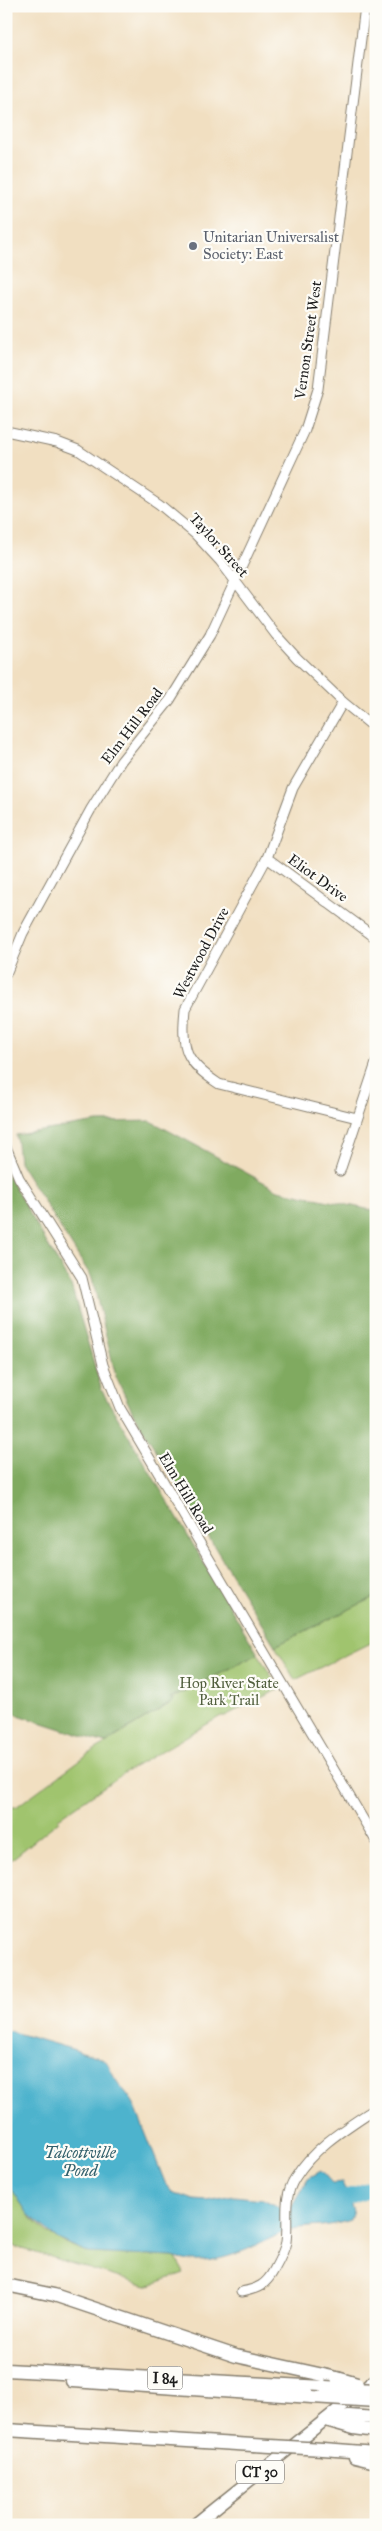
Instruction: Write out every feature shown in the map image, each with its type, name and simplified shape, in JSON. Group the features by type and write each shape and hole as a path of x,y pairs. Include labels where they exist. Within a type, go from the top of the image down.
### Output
{"highway":[{"path":"6,2285 54,2296 236,2356 337,2378 375,2390"},
{"name":"I 84","path":"6,2370 375,2390"},
{"path":"6,2377 312,2397 375,2390"},
{"path":"326,2420 349,2416 376,2418"},
{"path":"326,2420 354,2428 376,2430"},
{"path":"6,2430 376,2453"},
{"path":"325,2449 376,2462"}],"main road":[{"name":"CT 30","path":"194,2525 326,2420 375,2390"}],"street":[{"name":"Vernon Street West","path":"275,491 305,430 318,389 365,6"},
{"name":"Taylor Street","path":"6,431 57,442 78,450 159,504 195,534 282,641 343,702 376,729"},
{"name":"Elm Hill Road","path":"6,974 23,933 90,809 117,768 170,700 194,664 235,581 275,491"},
{"name":"Westwood Drive","path":"343,702 293,788 268,858 185,1009 182,1034 187,1053 200,1071 219,1084 357,1118"},
{"name":"Eliot Drive","path":"268,858 376,938"},
{"path":"340,1171 376,1063"},
{"name":"Elm Hill Road","path":"6,1147 19,1178 82,1278 103,1365 120,1408 376,1841"},
{"path":"241,2292 258,2289 270,2278 281,2257 286,2233 286,2204 290,2187 310,2157 376,2108"}],"green space":[{"path":"151,1121 278,1190 376,1211 376,1596 275,1646 133,1413 116,1377 92,1278 19,1162 16,1135 97,1122"},
{"path":"6,1172 71,1285 102,1391 258,1654 170,1699 174,1701 105,1743 6,1711"},
{"name":"Hop River State Park Trail","path":"376,1596 376,1640 295,1680 275,1646"},
{"name":"Hop River State Park Trail","path":"258,1654 279,1689 225,1716 221,1716 124,1773 57,1819 60,1820 6,1864 6,1811 11,1807 16,1807 88,1754 174,1701 170,1700"},
{"path":"6,2180 30,2217 47,2232 67,2244 89,2253 173,2257 176,2258 184,2273 147,2286 6,2244"}],"water":[{"name":"Talcottville Pond","path":"6,2030 96,2056 107,2062 114,2077 134,2104 166,2185 172,2192 194,2200 207,2201 234,2196 263,2199 281,2208 291,2207 308,2178 321,2171 332,2183 342,2182 353,2211 350,2220 289,2230 244,2251 220,2258 197,2261 173,2257 89,2253 58,2239 28,2214 6,2180"}],"waterway":[{"path":"328,2205 376,2187"}],"place":[{"name":"Unitarian Universalist Society: East","path":"193,246"}]}
